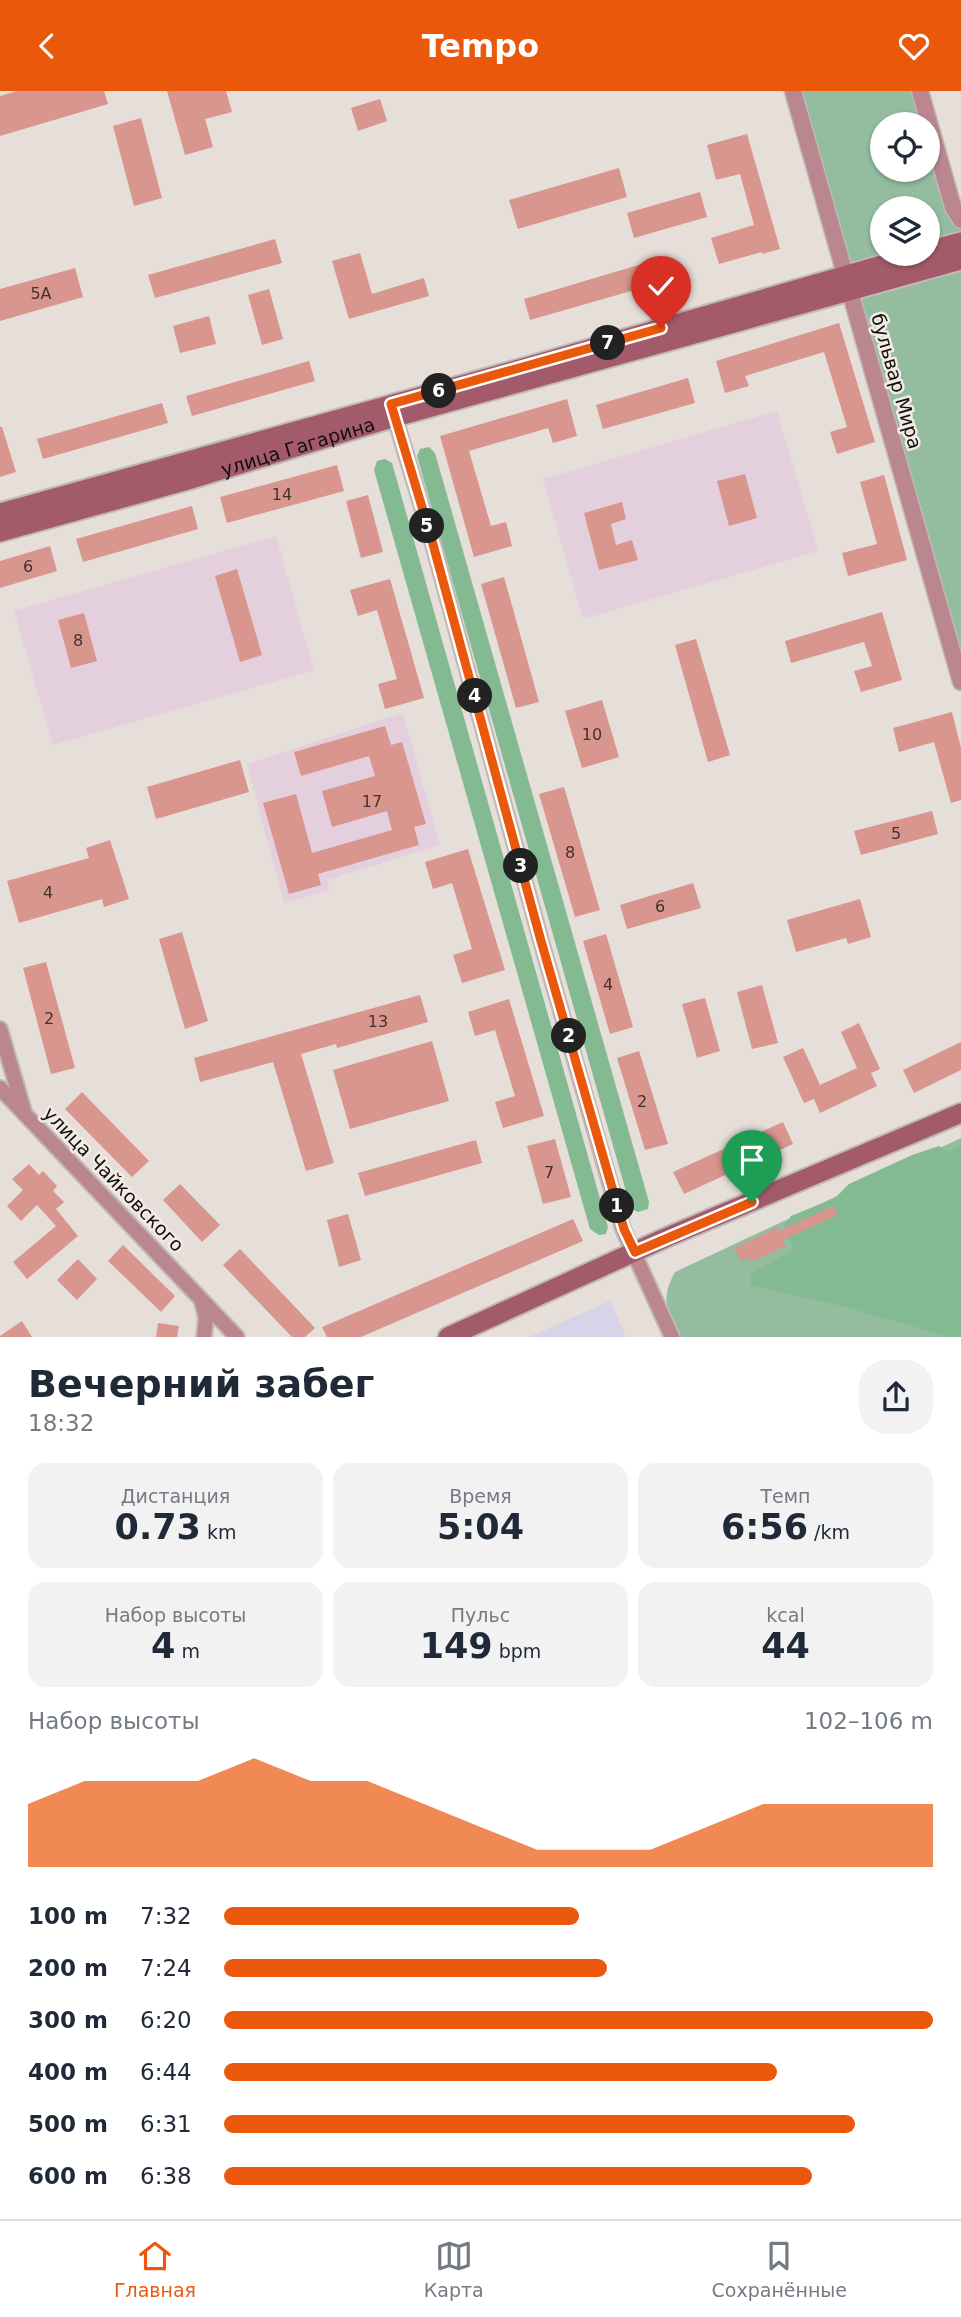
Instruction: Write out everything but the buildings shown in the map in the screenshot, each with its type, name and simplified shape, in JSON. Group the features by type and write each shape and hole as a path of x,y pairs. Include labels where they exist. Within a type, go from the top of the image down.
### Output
{"main road":[{"path":"940,247 961,241"},
{"name":"улица Гагарина","path":"0,513 393,411 847,283 961,260"},
{"name":"улица Гагарина","path":"847,283 889,266"},
{"name":"улица Гагарина","path":"0,532 188,480 393,411"},
{"path":"448,1337 635,1252 961,1113"}],"street":[{"name":"бульвар Мира","path":"793,91 961,682"},
{"path":"920,91 953,207 961,220"},
{"path":"393,411 620,1216 672,1337"},
{"path":"0,1029 24,1112"},
{"name":"улица Чайковского","path":"0,1088 237,1337"},
{"path":"201,1297 206,1318 204,1337"}],"shaded area":[{"path":"777,411 818,551 583,619 543,479"},
{"path":"276,536 314,670 53,745 14,611"},
{"path":"403,713 440,845 327,880 330,890 284,903 247,764"},
{"path":"610,1301 626,1337 529,1337"}],"green space":[{"path":"793,91 920,91 927,112 870,112 870,182 940,182 940,154 961,220 961,682"},
{"path":"429,447 435,453 649,1202 648,1209 638,1212 631,1209 417,456 420,449"},
{"path":"385,459 392,463 608,1227 606,1234 599,1235 590,1229 374,470 377,461"},
{"path":"961,1138 961,1337 679,1337 667,1305 668,1290 675,1272"},
{"path":"961,1144 961,1337 950,1337 846,1307 750,1285 752,1273 794,1250 784,1226 791,1216 835,1198 849,1184 912,1155 939,1146 948,1152"}],"route":[{"path":"661,328 391,404 431,537 541,941 624,1229 635,1252 752,1202"}]}
